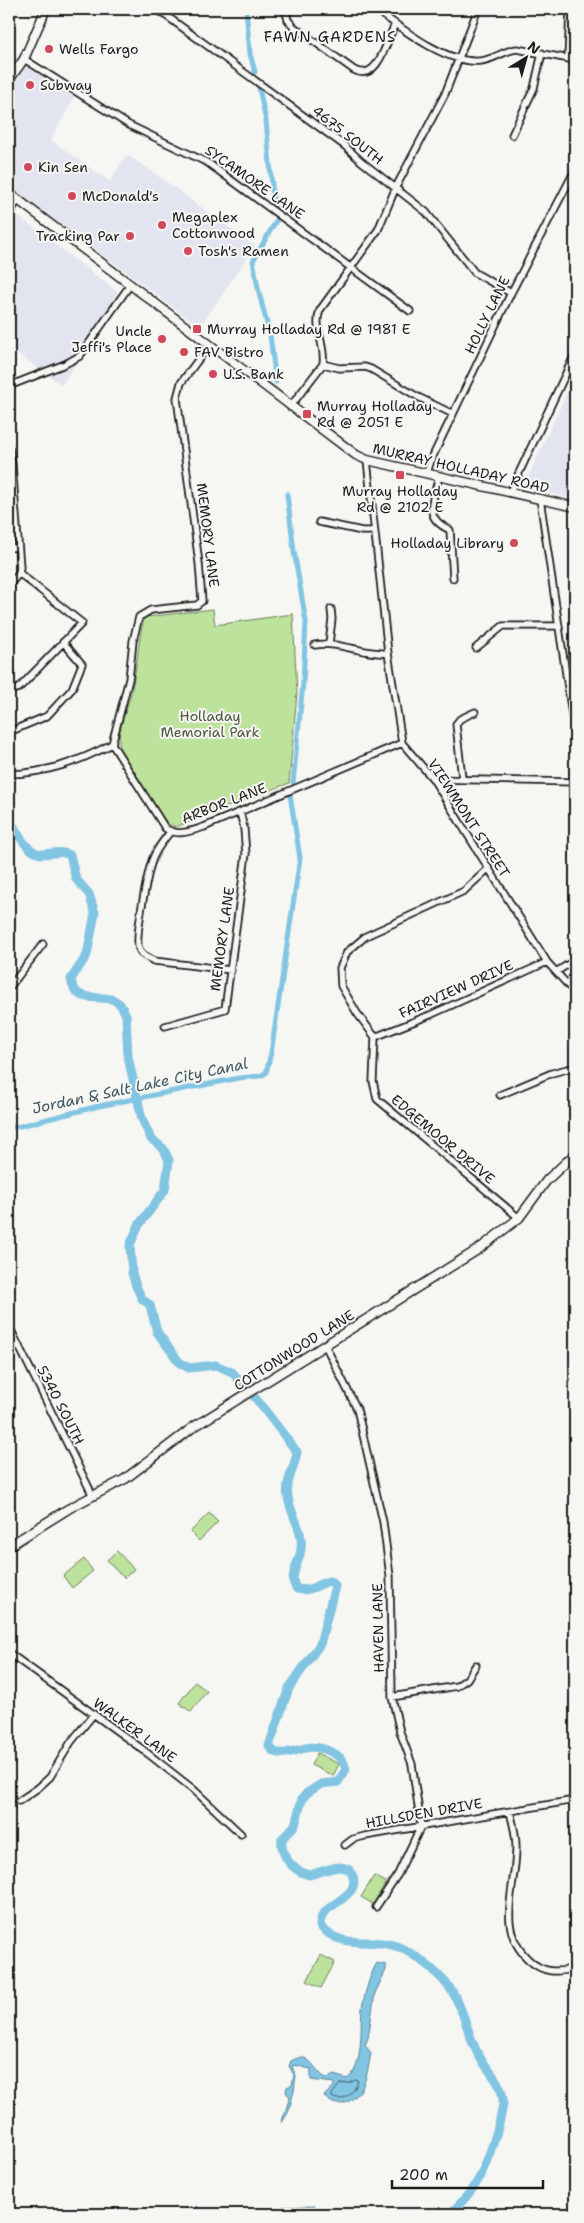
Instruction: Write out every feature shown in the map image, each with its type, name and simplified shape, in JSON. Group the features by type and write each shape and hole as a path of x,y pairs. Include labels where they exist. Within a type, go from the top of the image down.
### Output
{"main road":[{"path":"9,80 24,59 46,9"},
{"name":"MURRAY HOLLADAY ROAD","path":"9,193 350,452 367,460 575,507"},
{"name":"COTTONWOOD LANE","path":"9,1546 136,1472 192,1428 479,1249 519,1218 556,1170 575,1154"}],"street":[{"name":"4675 SOUTH","path":"157,9 343,144 361,161 428,214 475,273 511,293"},
{"path":"285,9 288,20 294,27 354,70 363,74 368,73 376,66 395,24"},
{"path":"375,9 424,43 458,58 471,61 488,60 514,50 575,60"},
{"path":"290,407 323,364 324,355 318,324 319,313 377,232 396,187 443,99 478,9"},
{"path":"568,59 570,9"},
{"path":"512,135 534,88 542,54"},
{"name":"SYCAMORE LANE","path":"24,59 128,124 208,163 410,311"},
{"name":"HOLLY LANE","path":"426,474 511,293 573,182 575,170"},
{"path":"9,214 18,200"},
{"path":"9,386 65,364 80,356 130,285"},
{"name":"MEMORY LANE","path":"112,744 129,679 133,641 139,617 148,611 195,605 202,601 199,562 177,398 184,379 209,345"},
{"path":"510,492 575,354"},
{"path":"323,364 339,368 362,367 371,369 453,414"},
{"path":"9,448 19,573 9,586"},
{"path":"367,460 388,653 402,743"},
{"path":"439,476 432,514 436,522 450,530 453,578"},
{"path":"540,499 575,735"},
{"path":"319,522 362,531 374,531"},
{"path":"9,548 18,547"},
{"path":"9,691 19,688 82,623 19,573"},
{"path":"329,644 332,619 331,608"},
{"path":"476,648 503,626 559,626"},
{"path":"9,732 47,716 72,689 82,664 63,642"},
{"path":"315,644 329,644 374,654 388,653"},
{"path":"462,778 456,724 460,719 475,712"},
{"name":"ARBOR LANE","path":"112,744 165,828 170,832 182,833 204,827 402,743"},
{"name":"VIEWMONT STREET","path":"402,743 433,779 547,962 575,993"},
{"path":"11,774 54,768 76,762 112,744"},
{"path":"433,779 462,778 575,782"},
{"name":"MEMORY LANE","path":"166,1026 225,1009 246,854 244,829 240,812"},
{"path":"170,832 156,852 148,874 140,926 139,950 142,955 154,961 231,970"},
{"path":"375,1037 357,1013 342,986 340,968 348,952 366,936 464,891 488,869"},
{"path":"9,988 43,944"},
{"path":"556,972 575,960"},
{"name":"FAIRVIEW DRIVE","path":"375,1037 430,1015 547,962"},
{"name":"EDGEMOOR DRIVE","path":"375,1037 373,1081 377,1099 519,1218"},
{"path":"500,1095 552,1073 575,1067"},
{"name":"5340 SOUTH","path":"9,1326 36,1384 94,1496"},
{"name":"HAVEN LANE","path":"325,1345 357,1409 385,1530 390,1576 392,1697 400,1732 412,1764 421,1826"},
{"name":"WALKER LANE","path":"9,1653 93,1715 142,1748 182,1780 241,1834"},
{"path":"392,1697 457,1686 467,1679 476,1665"},
{"path":"19,1801 50,1777 74,1738 93,1715"},
{"name":"HILLSDEN DRIVE","path":"345,1845 353,1838 575,1800"},
{"path":"510,1812 516,1846 508,1913 513,1936 526,1957 543,1969 558,1972 575,1968"},
{"path":"376,1907 398,1874 421,1826"}],"shaded area":[{"path":"26,66 74,97 51,140 110,182 126,155 140,163 255,246 200,327 9,186 9,92"},
{"path":"9,209 119,293 62,385 9,348"},
{"path":"575,375 575,500 524,486"}],"green space":[{"name":"Holladay Memorial Park","path":"213,609 215,625 293,614 297,693 289,783 176,827 167,824 120,749 120,734 132,689 144,619 146,617"},
{"path":"209,1513 218,1522 199,1541 190,1532"},
{"path":"117,1551 134,1569 124,1578 107,1560"},
{"path":"84,1559 93,1571 72,1588 63,1576"},
{"path":"195,1682 207,1691 191,1712 179,1703"},
{"path":"317,1753 339,1764 333,1776 311,1765"},
{"path":"374,1876 386,1882 373,1904 361,1897"},
{"path":"321,1955 335,1962 321,1988 307,1981"}],"water":[{"path":"377,1963 386,1965 386,1970 375,1993 368,2038 365,2045 371,2053 367,2075 362,2088 349,2101 339,2104 334,2103 324,2096 334,2086 334,2083 311,2080 311,2069 294,2065 292,2067 296,2075 294,2091 288,2113 281,2124 290,2097 286,2092 287,2087 292,2085 294,2075 289,2066 291,2061 304,2058 327,2078 334,2075 347,2079 352,2074 359,2057 363,2003"},
{"path":"315,2206 320,2214 279,2214 281,2207"}],"waterway":[{"name":"Jordan & Salt Lake City Canal","path":"246,9 250,54 255,72"},
{"name":"Jordan & Salt Lake City Canal","path":"259,88 266,121 274,207"},
{"name":"Jordan & Salt Lake City Canal","path":"276,221 253,261 270,335 276,382"},
{"name":"Jordan & Salt Lake City Canal","path":"287,494 306,622 303,683 293,783"},
{"name":"Jordan & Salt Lake City Canal","path":"9,1127 20,1126 99,1106 239,1078 260,1076 266,1073 271,1053 300,858 290,795"},
{"path":"9,815 17,833 31,850 42,854 59,852 70,855 76,879 89,894 95,913 87,955 71,979 73,987 82,995 107,998 120,1004 126,1015 128,1057 142,1119 151,1139 163,1148 169,1160 165,1190 139,1225 130,1245 132,1273 136,1286 142,1299 150,1305 157,1332 180,1363 189,1368 216,1365 232,1372 257,1400 297,1452 287,1491 289,1503 301,1535 300,1554 294,1574 294,1584 297,1589 302,1590 310,1589 329,1581 335,1586 320,1644 289,1688 269,1746 274,1752 281,1753 314,1747 322,1749 339,1757 346,1769 338,1782 321,1784 307,1793 302,1799 295,1825 282,1839 285,1857 298,1870 309,1875 339,1867 350,1870 354,1881 353,1886 346,1896 324,1914 320,1926 329,1934 339,1939 394,1945 411,1953 434,1971 454,1995 475,2048 495,2078 503,2096 497,2132 485,2165 471,2191 450,2214"}],"place":[{"name":"Wells Fargo","path":"49,49"},
{"name":"Subway","path":"30,85"},
{"name":"Kin Sen","path":"28,167"},
{"name":"McDonald's","path":"72,196"},
{"name":"Megaplex Cottonwood","path":"162,225"},
{"name":"Tracking Par","path":"130,236"},
{"name":"Tosh's Ramen","path":"188,251"},
{"name":"Murray Holladay Rd @ 1981 E","path":"197,329"},
{"name":"Uncle Jeffi's Place","path":"162,339"},
{"name":"FAV Bistro","path":"184,352"},
{"name":"U.S. Bank","path":"213,374"},
{"name":"Murray Holladay Rd @ 2051 E","path":"307,414"},
{"name":"Murray Holladay Rd @ 2102 E","path":"400,475"},
{"name":"Holladay Library","path":"514,543"}],"district":[{"name":"FAWN GARDENS","path":"330,37"}]}
